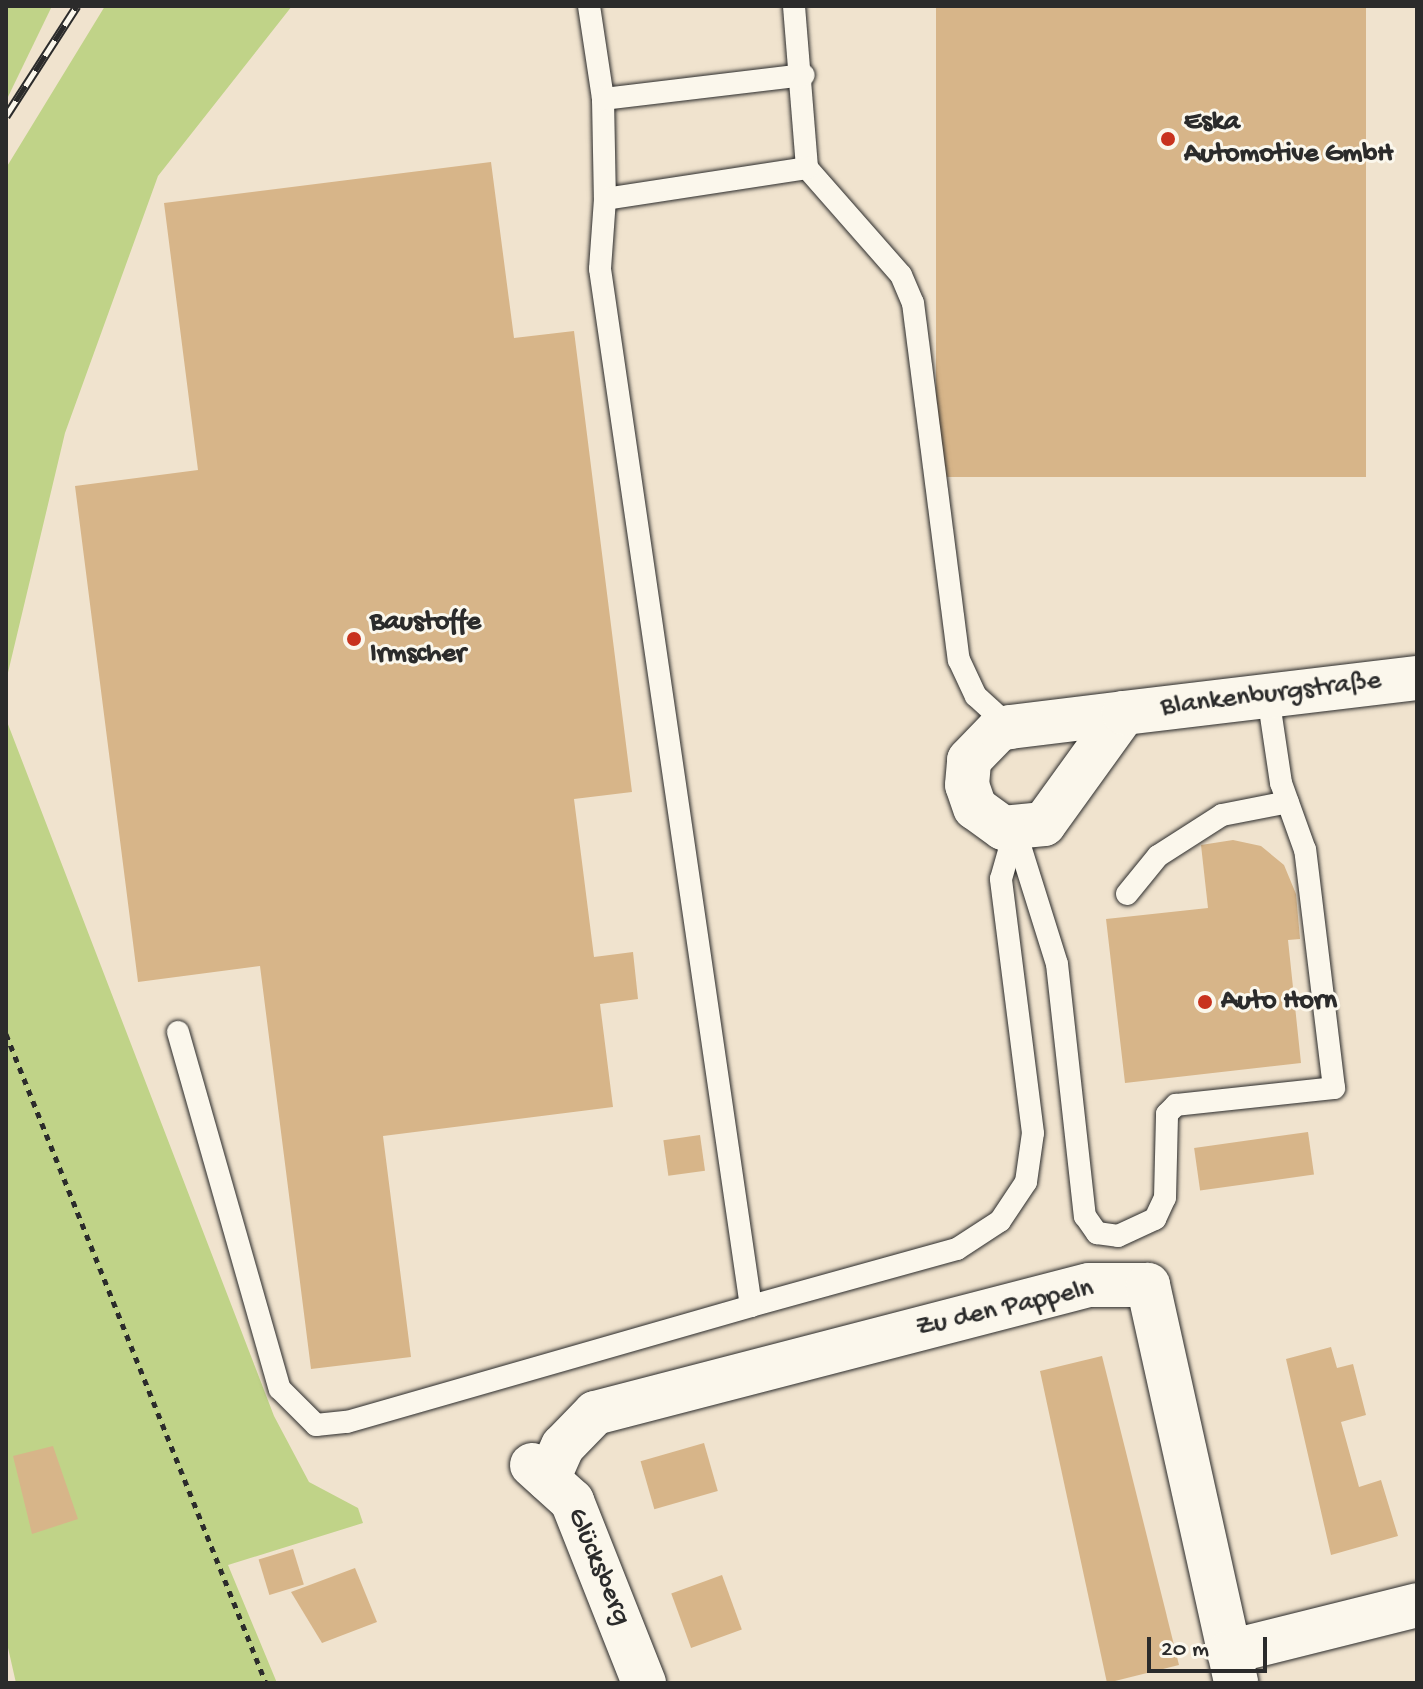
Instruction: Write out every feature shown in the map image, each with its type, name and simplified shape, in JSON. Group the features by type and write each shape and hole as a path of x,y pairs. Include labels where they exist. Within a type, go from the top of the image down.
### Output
{"street":[{"name":"Blankenburgstraße","path":"1124,713 1054,816 1015,830 983,817 967,785 976,747 1010,727 1124,713 1417,678"},
{"name":"Zu den Pappeln","path":"540,1472 595,1413 1089,1285 1148,1285 1232,1668"},
{"name":"Glücksberg","path":"540,1472 572,1501 644,1683"},
{"path":"1232,1668 1417,1605"}],"lane":[{"path":"589,6 603,99 605,199 600,269 751,1306"},
{"path":"794,6 804,75 807,168 901,275 913,303 959,660 976,696 1010,727"},
{"path":"603,99 804,75"},
{"path":"605,199 807,168"},
{"path":"1015,830 1057,964 1085,1216 1097,1233 1118,1236 1155,1219 1160,1208 1170,1171 1167,1114 1176,1105 1334,1088 1305,850 1288,802 1268,696"},
{"path":"1127,894 1158,856 1222,815 1288,802"},
{"path":"178,1032 280,1389 316,1425 957,1249 1000,1221 1026,1182 1033,1133 1001,879 1015,830"}],"path":[{"path":"6,1034 266,1683"}],"green space":[{"path":"6,6 52,6 6,101"},
{"path":"105,6 292,6 158,176 65,433 6,681 6,168"},
{"path":"6,719 274,1416 309,1482 358,1508 363,1523 228,1565 277,1683 16,1683 6,1639"}],"building":[{"path":"936,6 1366,6 1366,477 936,477"},
{"name":"Baustoffe Irmscher","path":"491,162 514,338 574,331 632,792 574,799 594,957 633,952 638,999 600,1004 613,1107 383,1136 411,1357 311,1369 260,966 138,982 75,486 198,470 164,203"},
{"name":"Auto Horn","path":"1233,840 1261,846 1284,865 1296,894 1300,939 1288,940 1301,1063 1125,1083 1106,919 1208,908 1201,845"},
{"path":"1308,1132 1314,1175 1200,1191 1194,1148"},
{"path":"700,1135 705,1171 668,1176 663,1140"},
{"path":"1331,1347 1337,1368 1353,1364 1366,1415 1341,1422 1359,1487 1381,1480 1398,1536 1331,1555 1286,1359"},
{"path":"1102,1356 1179,1665 1107,1683 1040,1371"},
{"path":"704,1443 718,1491 654,1509 641,1461"},
{"path":"53,1446 78,1519 32,1534 13,1456"},
{"path":"293,1549 304,1584 269,1595 259,1560"},
{"path":"355,1568 377,1622 322,1643 291,1592"},
{"path":"722,1575 742,1630 691,1648 671,1593"}],"railway":[{"path":"6,116 77,6"}],"place":[{"name":"Eska Automotive GmbH","path":"1168,139"},
{"name":"Baustoffe Irmscher","path":"354,639"},
{"name":"Auto Horn","path":"1205,1002"}]}
